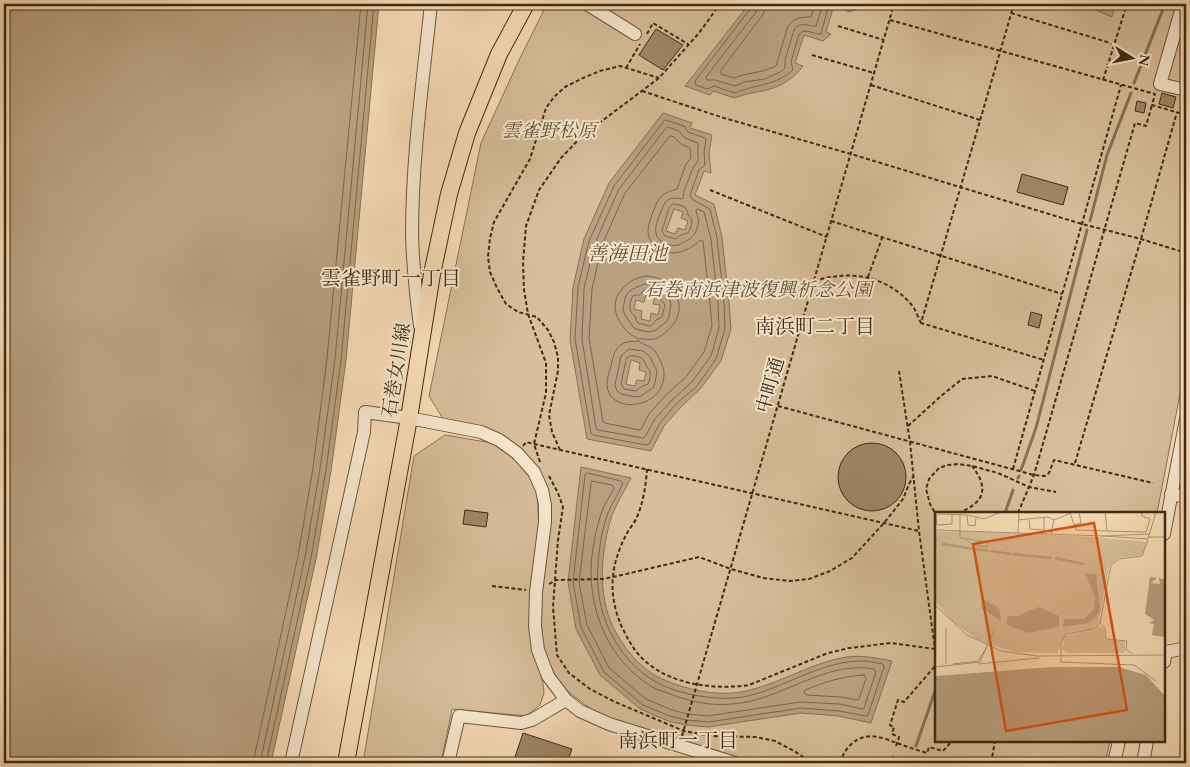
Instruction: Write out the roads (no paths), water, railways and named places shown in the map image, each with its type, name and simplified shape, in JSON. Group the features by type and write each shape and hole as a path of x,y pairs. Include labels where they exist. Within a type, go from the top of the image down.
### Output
{"main road":[{"name":"石巻女川線","path":"347,759 409,418 432,274 449,194 467,133 499,54 526,4"}],"street":[{"path":"422,334 417,303 412,236 415,164 431,4"},
{"path":"587,4 634,34"},
{"path":"1183,4 1160,84 1186,90"},
{"path":"291,763 364,432 365,412 409,418 481,432 499,440 517,454 534,472 542,490 545,505 545,522 536,592 535,626 538,650 548,676 566,700 580,711 609,724 735,763"},
{"path":"1165,528 1186,419"},
{"path":"1171,494 1186,497"},
{"path":"1165,657 1166,652 1186,648"},
{"path":"448,763 459,716 521,723 532,720 566,700"},
{"path":"1114,763 1119,742"},
{"path":"1142,763 1147,742"}],"water":[{"path":"4,4 379,4 346,360 331,471 316,559 271,763 4,763"},
{"path":"749,4 873,5 863,6 849,12 834,5 826,32 831,34 823,41 804,35 795,63 803,66 792,78 777,86 735,98 713,91 710,95 685,86"},
{"path":"1082,4 1116,4 1112,17"},
{"name":"善海田池","path":"663,113 692,123 690,128 712,135 709,153 711,173 704,171 695,195 714,204 722,237 731,329 721,361 700,389 664,426 651,451 587,439 570,340 573,287 584,239 609,183","holes":["674,209 683,212 681,218 688,221 685,230 678,228 675,234 666,231","646,295 655,297 653,304 660,305 658,315 651,313 650,321 641,319 642,311 634,309 636,300 644,302","631,360 640,363 639,370 646,372 644,381 637,380 635,386 626,384"]},
{"path":"581,467 631,478 612,515 605,542 602,571 605,600 613,627 626,649 638,662 651,673 672,683 701,691 730,693 750,690 822,663 847,657 853,656 892,661 871,723 838,716 801,713 708,727 685,725 668,721 640,709 600,675 576,629 568,582"}],"waterway":[{"path":"1134,83 1165,4"},
{"path":"1090,221 1107,155 1131,93"},
{"path":"1021,470 1036,428 1087,230"},
{"path":"1005,512 1013,490"},
{"path":"916,746 935,691"}],"district":[{"name":"雲雀野町一丁目","path":"391,278"},
{"name":"南浜町二丁目","path":"815,326"},
{"name":"南浜町一丁目","path":"678,740"}],"park label":[{"name":"雲雀野松原","path":"549,130"},
{"name":"石巻南浜津波復興祈念公園","path":"758,289"}]}
